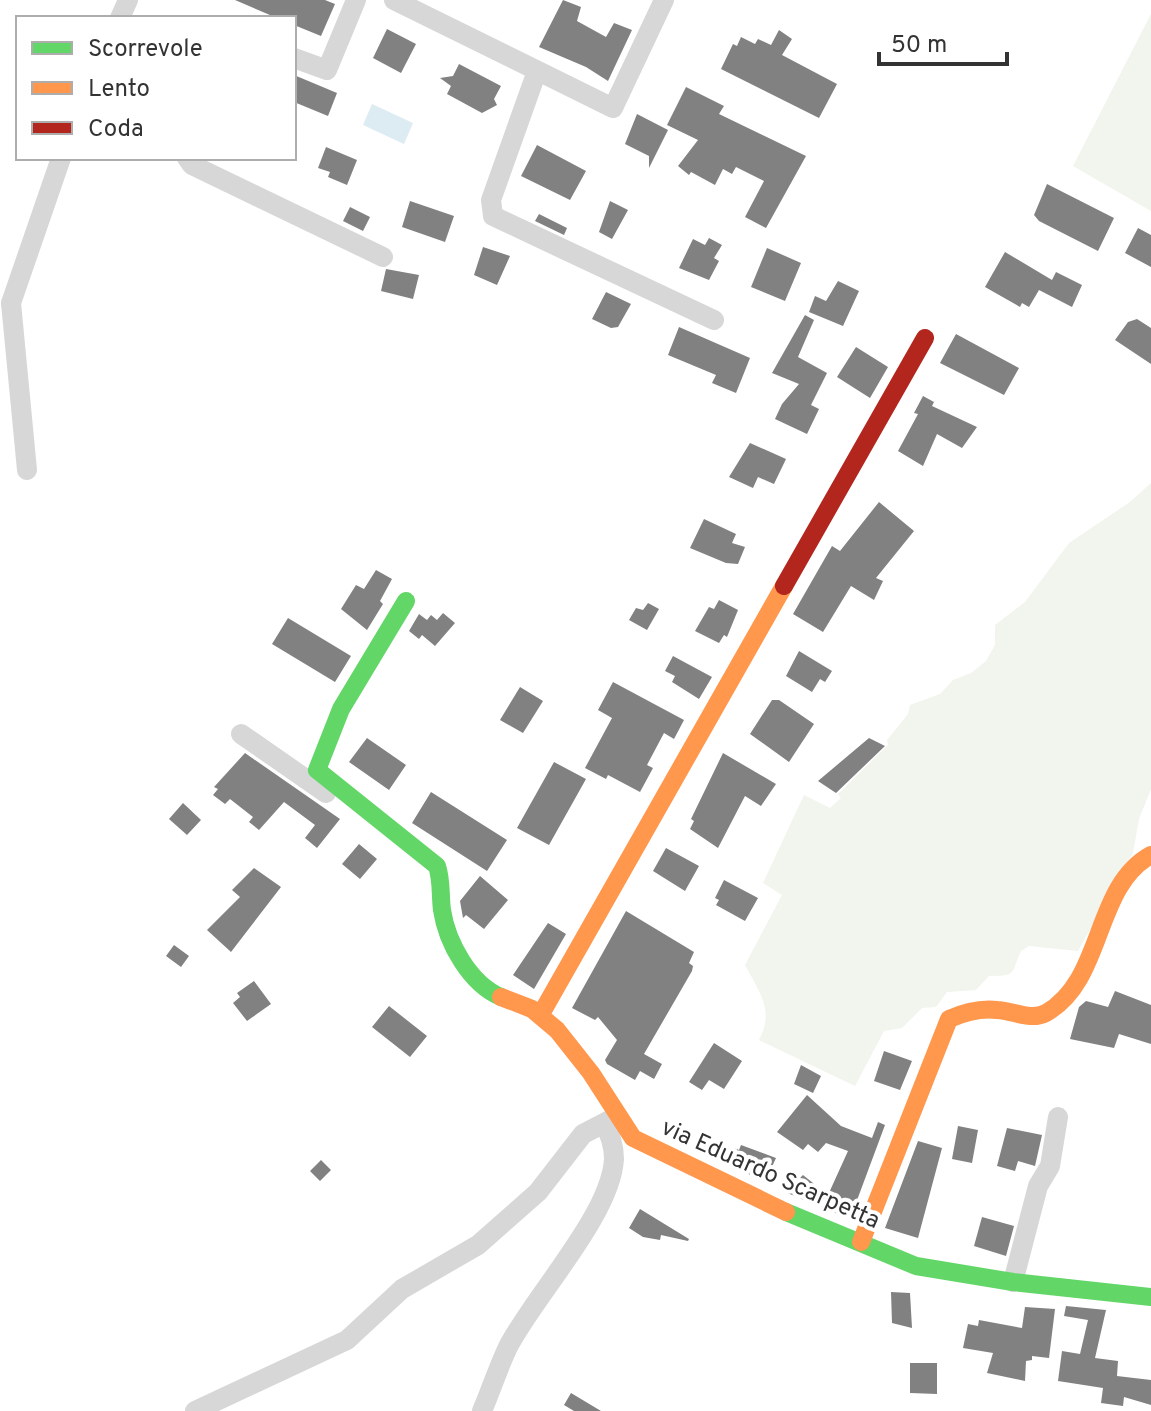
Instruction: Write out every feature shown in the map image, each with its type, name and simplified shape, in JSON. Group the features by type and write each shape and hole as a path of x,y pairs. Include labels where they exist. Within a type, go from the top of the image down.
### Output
{"street":[{"path":"296,59 327,70 356,0"},
{"path":"394,0 613,108 664,0"},
{"path":"537,71 491,200 493,216 714,320"},
{"path":"27,470 11,303 60,160"},
{"path":"188,160 192,165 383,257"},
{"path":"406,601 318,758 317,770 437,866 443,890 443,913 471,975 484,989 505,1001 541,1014 925,338"},
{"path":"241,734 362,818 443,890"},
{"path":"861,1242 904,1126 949,1019 967,1011 992,1007 1036,1017 1049,1011 1075,985 1085,969 1100,926 1129,874 1144,857 1151,855"},
{"name":"via Eduardo Scarpetta","path":"541,1014 604,1092 609,1121 633,1138 685,1165 916,1266 1013,1282 1151,1297"},
{"path":"1013,1282 1038,1186 1050,1166 1058,1117"},
{"path":"195,1411 347,1340 402,1289 478,1245 538,1192 573,1144 609,1121 613,1151 608,1181 569,1254 508,1348 482,1411"}],"shaded area":[{"path":"1151,14 1151,211 1073,166"},
{"path":"372,104 413,123 404,144 363,125"},
{"path":"1151,483 1151,789 1139,819 1133,853 1078,951 1029,946 1021,951 1009,974 989,976 976,990 947,992 936,1007 922,1008 902,1028 884,1031 855,1086 759,1040 766,1020 765,1010 745,965 782,895 763,883 804,795 830,808 841,798 838,794 888,745 887,740 908,714 910,705 940,694 953,680 971,673 986,661 995,645 995,625 1025,602 1069,543 1130,502"}],"building":[{"path":"235,0 325,0 335,4 321,36 296,26 296,16 272,16"},
{"path":"563,0 581,7 577,21 606,37 614,23 632,30 608,81 586,67 539,47"},
{"path":"387,29 416,44 401,73 373,58"},
{"path":"779,30 792,39 782,55 837,84 819,118 721,69 733,44 737,46 741,37 755,44 758,39 771,45"},
{"path":"459,64 501,86 494,99 497,105 482,113 447,94 451,86 440,78 453,76"},
{"path":"296,76 337,93 328,116 296,103"},
{"path":"686,87 724,106 719,114 806,156 766,228 745,217 764,181 736,167 732,174 723,169 715,185 691,172 689,175 678,166 698,140 667,125"},
{"path":"637,114 668,130 649,168 649,156 625,144"},
{"path":"537,145 586,171 570,200 521,176"},
{"path":"326,147 357,160 347,185 328,177 330,172 318,168"},
{"path":"1047,184 1114,218 1098,251 1039,221 1034,215"},
{"path":"410,201 454,216 445,242 402,227"},
{"path":"610,201 628,210 612,239 599,232"},
{"path":"350,207 370,217 363,231 343,221"},
{"path":"539,214 567,228 564,235 535,221"},
{"path":"1138,228 1151,235 1151,267 1125,253"},
{"path":"709,238 722,245 714,258 719,261 709,280 679,268 693,239 705,245"},
{"path":"483,247 510,256 497,285 474,275"},
{"path":"767,248 801,263 785,301 751,287"},
{"path":"1005,252 1052,280 1056,272 1082,285 1072,307 1039,290 1029,307 1022,303 1020,307 985,287"},
{"path":"386,269 419,275 413,299 381,291"},
{"path":"838,281 859,291 843,326 809,312 815,296 826,301"},
{"path":"606,292 631,304 618,327 611,328 592,319"},
{"path":"805,315 814,320 798,357 827,373 811,405 819,409 807,434 775,419 782,404 799,384 772,373"},
{"path":"1137,319 1151,328 1151,364 1115,340 1128,322"},
{"path":"679,327 750,358 736,393 712,383 716,375 668,355"},
{"path":"956,334 1019,368 1004,395 940,363"},
{"path":"856,347 888,367 870,398 837,377"},
{"path":"923,396 934,402 932,406 977,427 962,448 937,434 923,466 898,451 918,414 914,413"},
{"path":"750,443 786,459 774,484 758,477 753,488 729,477"},
{"path":"879,502 914,531 876,578 883,581 874,600 851,586 823,632 793,614 832,546 840,551"},
{"path":"704,519 736,534 732,543 745,547 738,564 726,563 690,548"},
{"path":"376,570 392,579 380,601 383,604 367,630 341,609 356,585 364,589"},
{"path":"719,600 738,610 727,637 724,635 719,643 695,631 709,607 714,609"},
{"path":"648,603 659,609 647,630 629,620 636,608 643,610"},
{"path":"443,613 455,623 435,646 422,635 419,639 409,631 419,614 427,620 431,615 437,620"},
{"path":"288,618 351,656 335,682 272,644"},
{"path":"799,651 832,671 825,682 820,679 812,692 786,676"},
{"path":"673,656 712,677 699,699 672,682 675,676 665,671"},
{"path":"613,682 684,720 674,739 664,733 647,765 653,768 640,792 608,775 606,779 585,768 612,718 598,710"},
{"path":"520,687 543,701 523,733 500,720"},
{"path":"772,700 779,700 814,724 789,762 750,734"},
{"path":"367,738 406,765 389,790 349,762"},
{"path":"869,738 885,746 836,793 818,781"},
{"path":"245,753 340,819 317,848 305,838 315,825 284,802 259,830 249,822 253,817 230,799 225,804 213,795 218,789 214,787"},
{"path":"723,753 776,784 761,806 745,796 718,848 690,829 694,821 691,819"},
{"path":"554,762 586,779 549,845 517,828"},
{"path":"431,792 507,840 487,871 412,823"},
{"path":"183,803 201,820 187,835 169,819"},
{"path":"359,844 377,859 360,879 342,864"},
{"path":"666,848 699,866 685,891 653,871"},
{"path":"254,868 281,887 231,952 207,930 240,897 232,890"},
{"path":"480,876 508,900 484,929 466,915 463,918 460,901"},
{"path":"724,880 758,898 745,921 716,905 719,900 715,898"},
{"path":"626,911 694,952 689,963 693,966 692,971 644,1054 662,1064 654,1079 640,1071 635,1080 607,1064 605,1060 617,1040 598,1017 595,1020 572,1008"},
{"path":"548,923 566,934 534,989 513,975"},
{"path":"174,945 189,956 181,967 166,956"},
{"path":"254,981 271,1004 247,1021 233,1003 240,997 237,993"},
{"path":"1115,991 1151,1005 1151,1044 1119,1034 1114,1048 1070,1039 1079,1007 1086,1001 1108,1007"},
{"path":"389,1006 427,1036 410,1057 372,1027"},
{"path":"714,1043 742,1061 724,1089 709,1080 702,1090 689,1082"},
{"path":"884,1051 912,1061 900,1090 874,1081"},
{"path":"801,1065 821,1076 813,1093 794,1084"},
{"path":"807,1095 841,1126 872,1138 878,1122 885,1125 850,1219 785,1192 803,1175 828,1195 848,1151 826,1143 818,1152 808,1144 803,1150 777,1132"},
{"path":"958,1126 978,1130 972,1163 952,1159"},
{"path":"1007,1128 1042,1135 1035,1166 1018,1161 1015,1171 997,1166"},
{"path":"918,1141 942,1148 918,1238 885,1228"},
{"path":"741,1145 776,1158 765,1182 721,1161 724,1154 730,1157 734,1148 739,1150"},
{"path":"321,1160 331,1170 320,1181 310,1171"},
{"path":"640,1209 688,1241 661,1235 660,1240 643,1237 629,1228"},
{"path":"982,1217 1014,1226 1006,1256 974,1246"},
{"path":"891,1292 910,1293 912,1328 892,1323"},
{"path":"1066,1306 1106,1310 1095,1358 1118,1361 1117,1376 1151,1380 1151,1405 1124,1397 1123,1406 1101,1403 1103,1388 1058,1381 1062,1351 1080,1354 1088,1320 1064,1316"},
{"path":"1025,1307 1055,1309 1049,1358 1032,1356 1032,1360 1026,1361 1025,1381 987,1373 993,1353 963,1348 968,1324 978,1326 979,1320 1022,1328"},
{"path":"910,1363 937,1363 937,1394 910,1393"},
{"path":"571,1393 601,1411 574,1411 564,1405"}],"traffic: fast":[{"path":"406,601 341,709 317,770 437,866 442,910 455,949 479,983 501,997"},
{"path":"786,1212 916,1266 1013,1282 1151,1297"}],"traffic: slow":[{"path":"541,1014 784,586"},
{"path":"861,1242 949,1019 985,1010 1040,1015 1065,998 1090,957 1118,888 1132,870 1151,855"},
{"path":"501,997 532,1009 557,1030 591,1073 633,1138 786,1212"}],"traffic: jam":[{"path":"784,586 925,338"}]}
